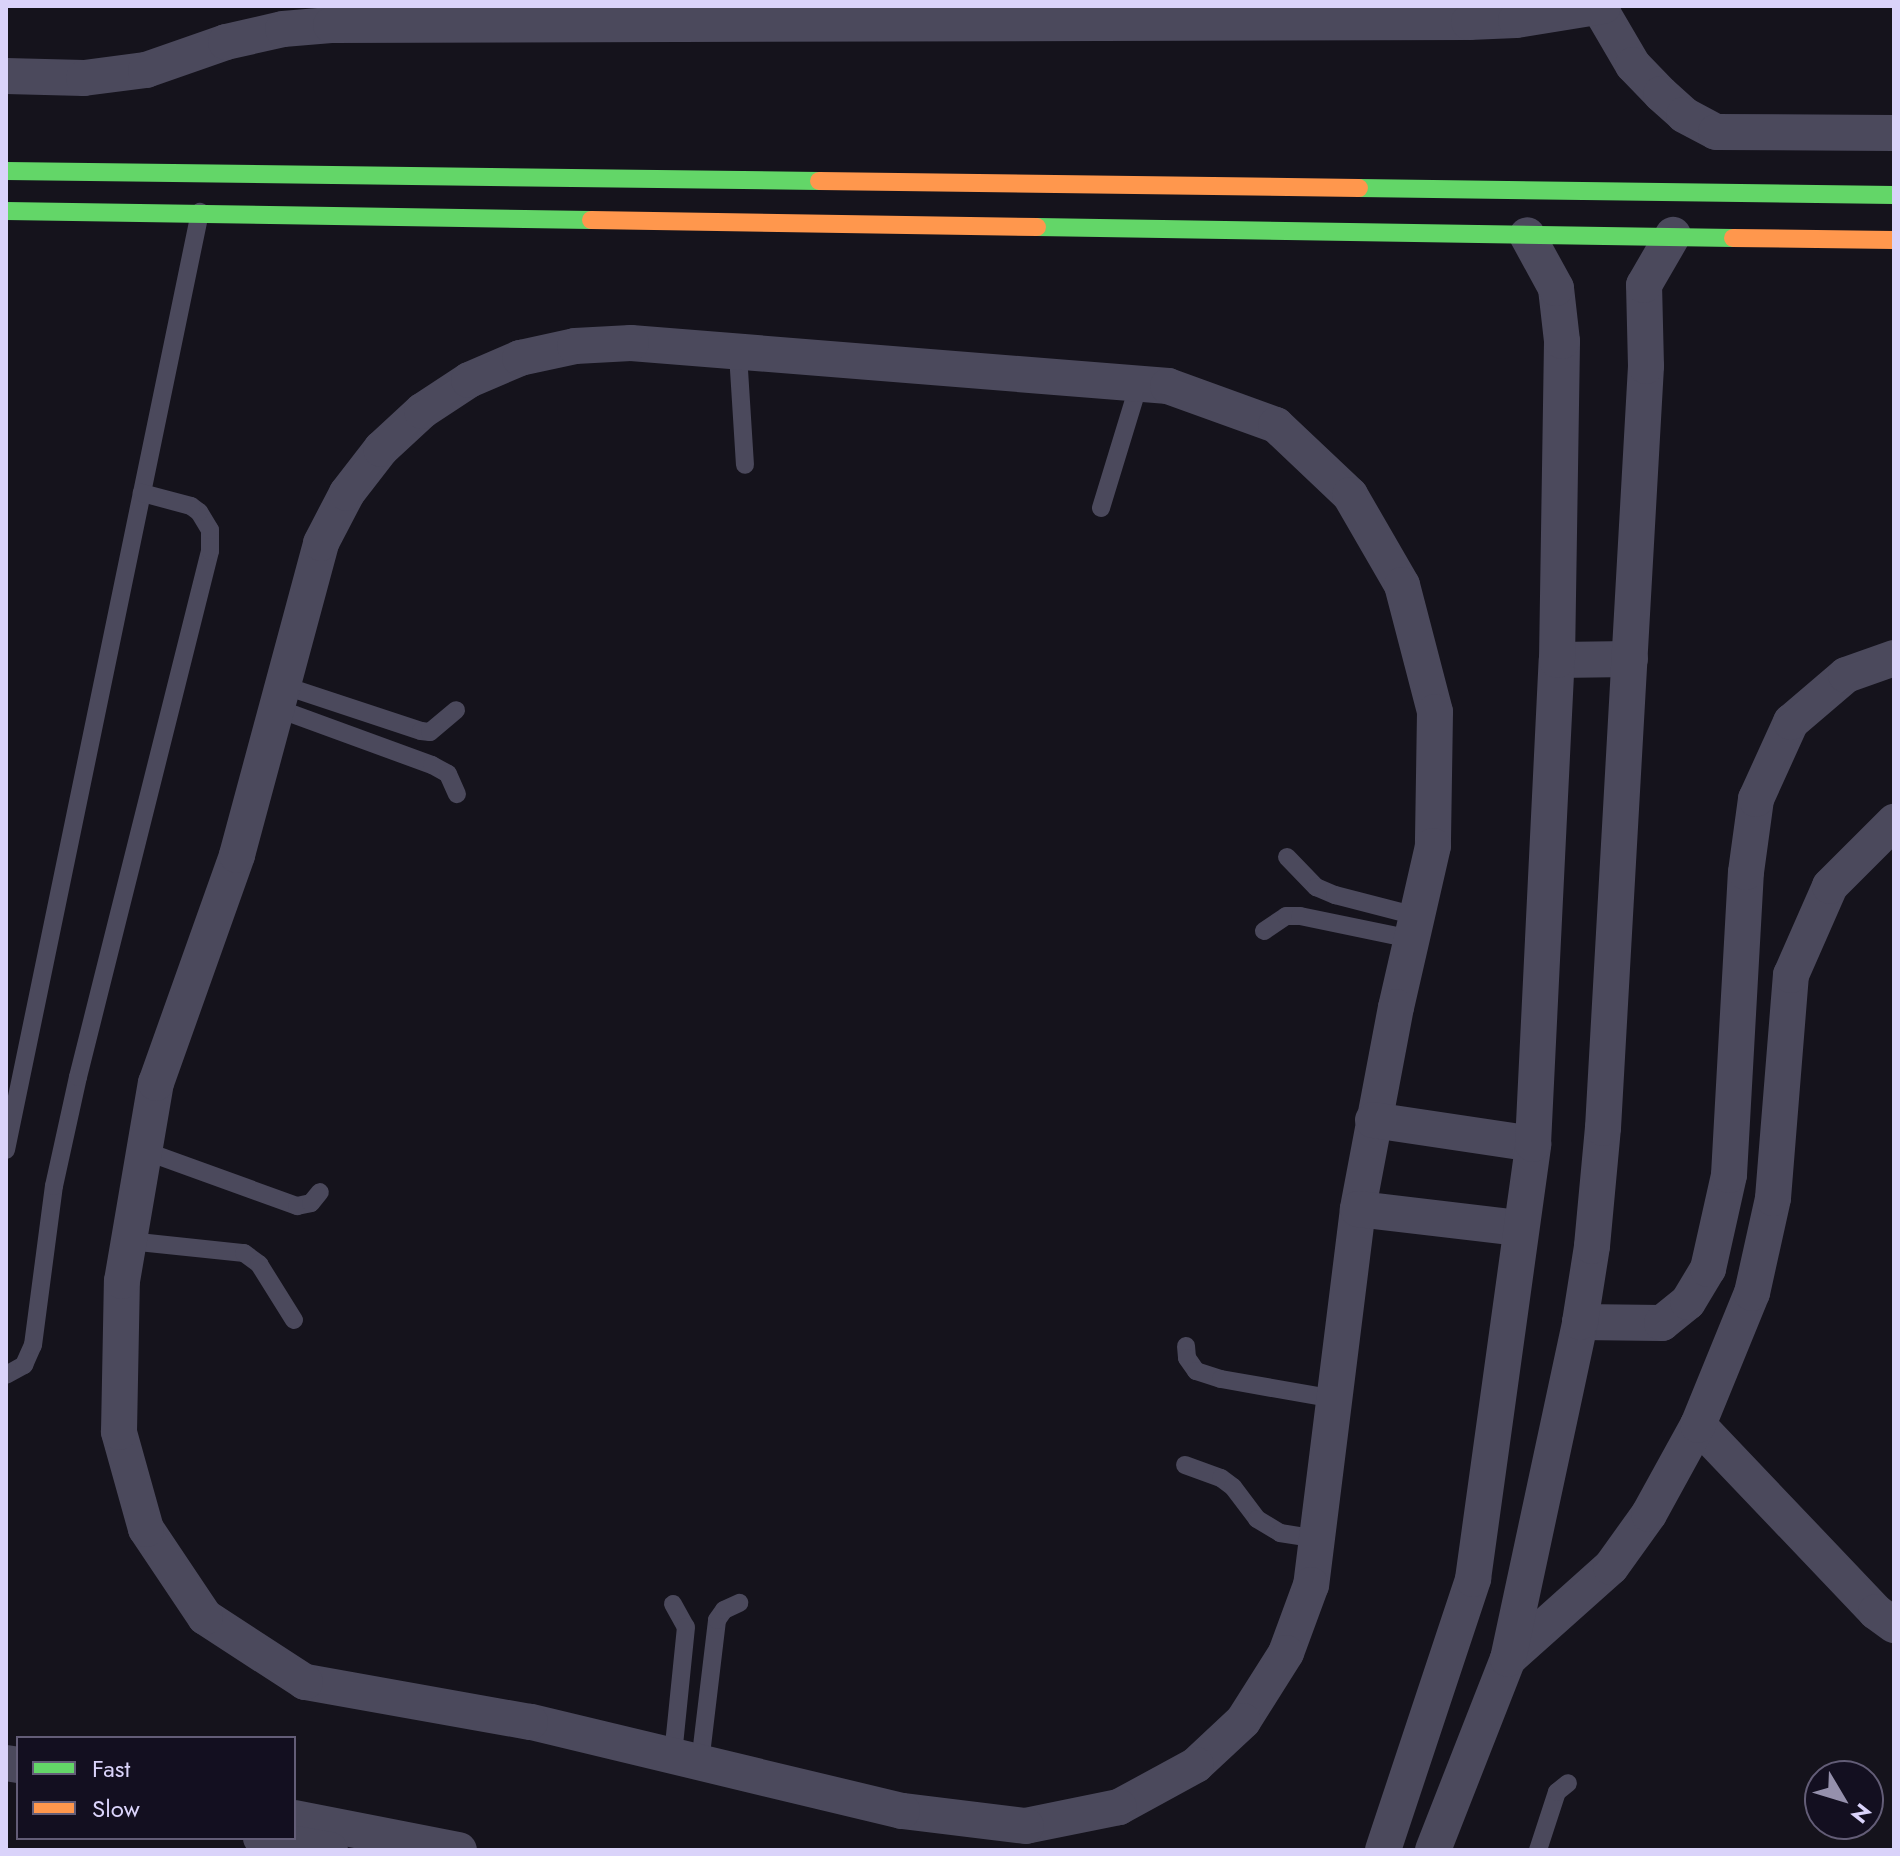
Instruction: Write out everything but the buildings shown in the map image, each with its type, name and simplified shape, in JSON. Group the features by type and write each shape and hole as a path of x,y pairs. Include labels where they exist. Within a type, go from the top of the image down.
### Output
{"main road":[{"path":"6,171 1894,195"},
{"path":"6,211 1894,240"}],"street":[{"path":"6,76 84,78 146,70 226,42 283,29 331,25 1469,22 1516,20 1601,7 1633,65 1684,115 1716,132 1894,133"},
{"path":"1383,1850 1473,1579 1533,1144 1557,660 1562,341 1556,288 1527,235"},
{"path":"1433,1850 1508,1659 1580,1322 1592,1246 1603,1128 1646,366 1644,285 1673,235"},
{"path":"631,343 738,354 1168,386 1276,425 1350,495 1402,585 1435,712 1433,846 1373,1120 1358,1209 1311,1585 1286,1653 1243,1721 1196,1765 1119,1807 1026,1826 902,1811 530,1722 305,1682 205,1617 146,1529 119,1432 122,1281 156,1083 237,855 321,543 347,493 381,449 422,411 469,380 508,364 575,346 631,343"},
{"path":"1580,1322 1662,1323 1688,1302 1708,1269 1729,1175 1746,872 1756,799 1791,722 1846,675 1894,658"},
{"path":"1557,660 1630,659"},
{"path":"1508,1659 1611,1567 1649,1514 1698,1425 1752,1293 1773,1198 1791,975 1830,886 1894,822"},
{"path":"1373,1120 1533,1144"},
{"path":"1358,1209 1520,1228"},
{"path":"1698,1425 1876,1612 1894,1625"},
{"path":"296,1818 459,1850"},
{"path":"273,1840 331,1850"}],"lane":[{"path":"6,1150 200,212"},
{"path":"738,354 745,465"},
{"path":"1101,508 1139,384"},
{"path":"6,1375 24,1365 31,1352 54,1186 78,1077 210,551 210,530 199,512 191,506 142,493"},
{"path":"279,696 430,732 456,710"},
{"path":"279,696 432,765 448,774 457,794"},
{"path":"1287,857 1300,874 1325,891 1414,928"},
{"path":"1264,931 1286,916 1414,928"},
{"path":"145,1151 297,1206 311,1203 320,1192"},
{"path":"129,1241 244,1253 259,1264 294,1320"},
{"path":"1186,1346 1187,1358 1196,1371 1221,1379 1334,1399"},
{"path":"1185,1465 1221,1478 1233,1487 1257,1519 1280,1533 1316,1539"},
{"path":"687,1759 717,1620 724,1610 739,1603"},
{"path":"673,1604 686,1627 687,1759"},
{"path":"1538,1850 1557,1792 1568,1783"}],"traffic: fast":[{"path":"6,171 819,181"},
{"path":"1359,188 1894,195"},
{"path":"6,211 591,220"},
{"path":"1037,227 1733,238"}],"traffic: slow":[{"path":"819,181 1359,188"},
{"path":"591,220 1037,227"},
{"path":"1733,238 1894,240"}]}
